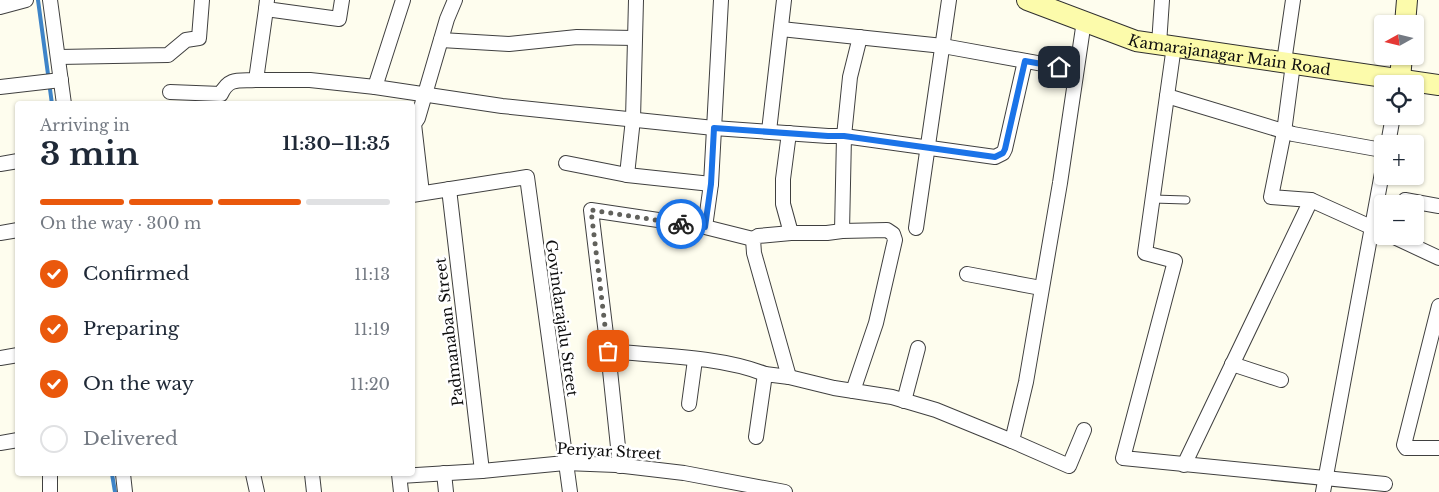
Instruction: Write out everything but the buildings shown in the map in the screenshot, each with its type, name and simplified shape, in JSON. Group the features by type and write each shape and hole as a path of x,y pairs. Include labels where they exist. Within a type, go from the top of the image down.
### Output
{"main road":[{"path":"1406,15 1407,0"},
{"name":"Kamarajanagar Main Road","path":"1035,1 1136,41 1374,77"},
{"name":"Kamarajanagar Main Road","path":"1424,84 1439,85"}],"street":[{"path":"0,7 26,0"},
{"path":"50,0 64,101"},
{"path":"59,57 168,55 186,40 199,38 202,0"},
{"path":"256,80 267,5 339,19 342,0"},
{"path":"375,86 403,0"},
{"path":"415,118 455,0"},
{"path":"627,174 633,119 636,0"},
{"path":"705,227 711,184 720,0"},
{"path":"769,131 784,0"},
{"path":"916,228 949,0"},
{"path":"1162,0 1166,45 1167,96 1145,253 1175,261 1123,458 1325,486 1385,484"},
{"path":"1293,0 1284,132 1271,197 1311,200 1374,228"},
{"path":"1012,441 1026,382 1060,183 1084,21"},
{"path":"781,29 942,46 1076,70"},
{"path":"441,40 509,44 577,37 636,38"},
{"path":"842,231 844,136 850,77 860,37"},
{"path":"170,92 221,99 229,82 310,80 375,86 424,93 454,100 502,106 714,128 844,136 928,146 995,157 1003,153 1025,61"},
{"path":"0,87 61,80"},
{"path":"1167,96 1284,132 1374,149"},
{"path":"789,133 783,179 783,204 791,233"},
{"path":"415,142 418,194 449,189"},
{"path":"0,164 15,162"},
{"path":"566,163 627,174 711,184"},
{"name":"Govindarajalu Street","path":"449,189 527,177 570,492"},
{"name":"Padmanaban Street","path":"449,189 482,471"},
{"path":"1184,465 1311,200"},
{"path":"1424,203 1439,206"},
{"path":"620,466 591,210 705,227 753,239 758,236 791,233 842,231 887,230 893,234 895,240 876,323 854,391"},
{"path":"0,233 15,230"},
{"path":"753,239 754,253 788,376"},
{"path":"1325,486 1374,244"},
{"path":"1411,245 1439,258"},
{"path":"967,274 1041,288"},
{"path":"1439,306 1404,445 1406,448 1439,448"},
{"path":"904,401 918,348"},
{"path":"608,351 746,367 765,374 788,376 834,388 892,397 936,410 1069,466 1084,430"},
{"path":"0,358 15,356"},
{"path":"689,404 695,360"},
{"path":"1232,364 1281,380"},
{"path":"756,436 765,374"},
{"path":"0,443 15,440"},
{"name":"Periyar Street","path":"415,474 482,471 565,463 620,466 684,473 785,492"},
{"path":"444,473 446,492"},
{"path":"50,476 50,492"},
{"path":"122,476 125,492"},
{"path":"253,476 257,492"},
{"path":"312,476 314,492"},
{"path":"400,476 401,492"}],"lane":[{"path":"1153,199 1186,200"}],"waterway":[{"path":"38,0 52,101"},
{"path":"112,476 115,492"}],"way so far":[{"path":"608,351 591,210 681,224"}],"route":[{"path":"681,224 705,227 711,184 714,128 844,136 928,146 995,157 1003,153 1005,149 1025,61 1059,67"}]}
